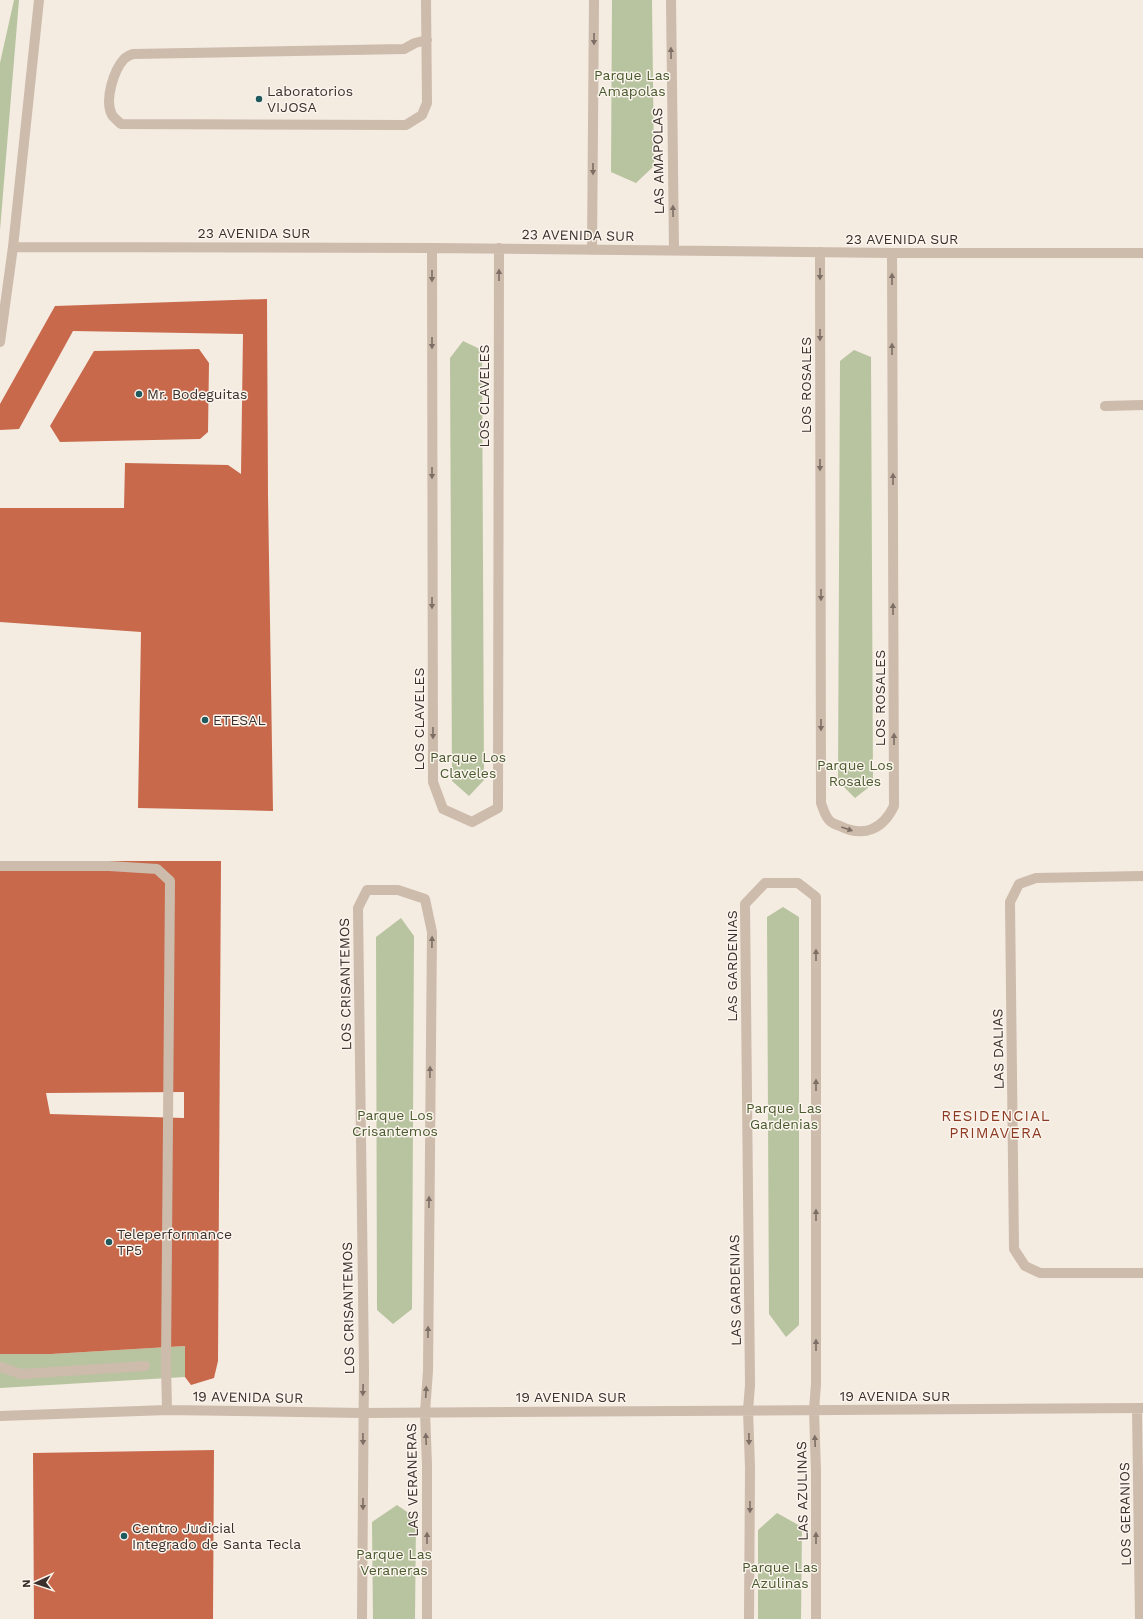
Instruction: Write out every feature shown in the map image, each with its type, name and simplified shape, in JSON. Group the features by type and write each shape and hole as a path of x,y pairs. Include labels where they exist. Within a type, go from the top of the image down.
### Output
{"street":[{"path":"0,342 13,247 38,0"},
{"path":"426,0 427,40 427,103 422,115 406,125 121,124 112,115 109,102 110,89 119,68 125,58 132,54 404,50 415,43 427,40"},
{"path":"592,250 594,0"},
{"name":"LAS AMAPOLAS","path":"670,0 674,250"},
{"name":"23 AVENIDA SUR","path":"13,247 499,248 892,253 1143,253"},
{"name":"LOS CLAVELES","path":"432,248 433,782 443,809 472,822 498,808 499,248"},
{"name":"LOS ROSALES","path":"820,252 821,803 829,821 848,830 861,832 873,829 882,824 890,816 894,806 892,253"},
{"path":"1105,406 1143,405"},
{"path":"0,866 109,866 156,869 170,881 166,1363 167,1410"},
{"name":"LAS DALIAS","path":"1143,876 1036,878 1019,884 1010,902 1014,1249 1025,1266 1040,1273 1143,1273"},
{"name":"LAS GARDENIAS","path":"748,1410 750,1377 745,904 765,883 798,883 816,897 816,1384 814,1410"},
{"name":"LOS CRISANTEMOS","path":"362,1413 364,1368 358,908 367,890 398,890 425,899 432,932 428,1371 425,1412"},
{"path":"0,1367 21,1374 145,1366"},
{"name":"19 AVENIDA SUR","path":"0,1416 167,1410 362,1413 1140,1408"},
{"name":"LOS GERANIOS","path":"1140,1408 1140,1619"},
{"path":"748,1410 750,1468 749,1619"},
{"name":"LAS AZULINAS","path":"814,1410 816,1619"},
{"name":"LAS VERANERAS","path":"425,1412 427,1465 427,1619"},
{"path":"362,1413 362,1619"}],"green space":[{"path":"14,0 19,0 0,230 0,63"},
{"name":"Parque Las Amapolas","path":"612,0 652,0 654,166 636,183 611,172"},
{"name":"Parque Los Claveles","path":"463,341 482,350 484,780 469,796 452,781 450,358"},
{"name":"Parque Los Rosales","path":"854,350 871,357 873,784 855,798 838,781 840,361"},
{"name":"Parque Las Gardenias","path":"783,907 799,917 799,1325 786,1337 769,1314 767,917"},
{"name":"Parque Los Crisantemos","path":"401,918 414,936 412,1309 393,1324 377,1310 376,937"},
{"path":"185,1346 185,1377 0,1388 0,1354 51,1354"},
{"name":"Parque Las Veraneras","path":"397,1505 416,1518 415,1619 373,1619 372,1522"},
{"name":"Parque Las Azulinas","path":"777,1513 802,1527 801,1619 758,1619 758,1530"}],"building":[{"name":"ETESAL","path":"267,299 268,495 273,811 138,808 141,632 0,622 0,508 124,508 125,463 228,465 241,474 243,334 73,331 19,429 0,430 0,404 55,306"},
{"name":"Mr. Bodeguitas","path":"199,349 209,363 208,432 200,439 60,442 50,426 94,351"},
{"path":"0,861 221,861 218,1361 214,1378 191,1385 185,1377 185,1346 51,1354 0,1354","holes":["184,1092 184,1118 50,1114 46,1093"]},
{"name":"Centro Judicial Integrado de Santa Tecla","path":"214,1450 213,1619 34,1619 33,1453"}],"place":[{"name":"Laboratorios VIJOSA","path":"259,99"},
{"name":"Mr. Bodeguitas","path":"139,394"},
{"name":"ETESAL","path":"205,720"},
{"name":"Teleperformance TP5","path":"109,1242"},
{"name":"Centro Judicial Integrado de Santa Tecla","path":"124,1536"}],"district":[{"name":"RESIDENCIAL PRIMAVERA","path":"996,1124"}]}
